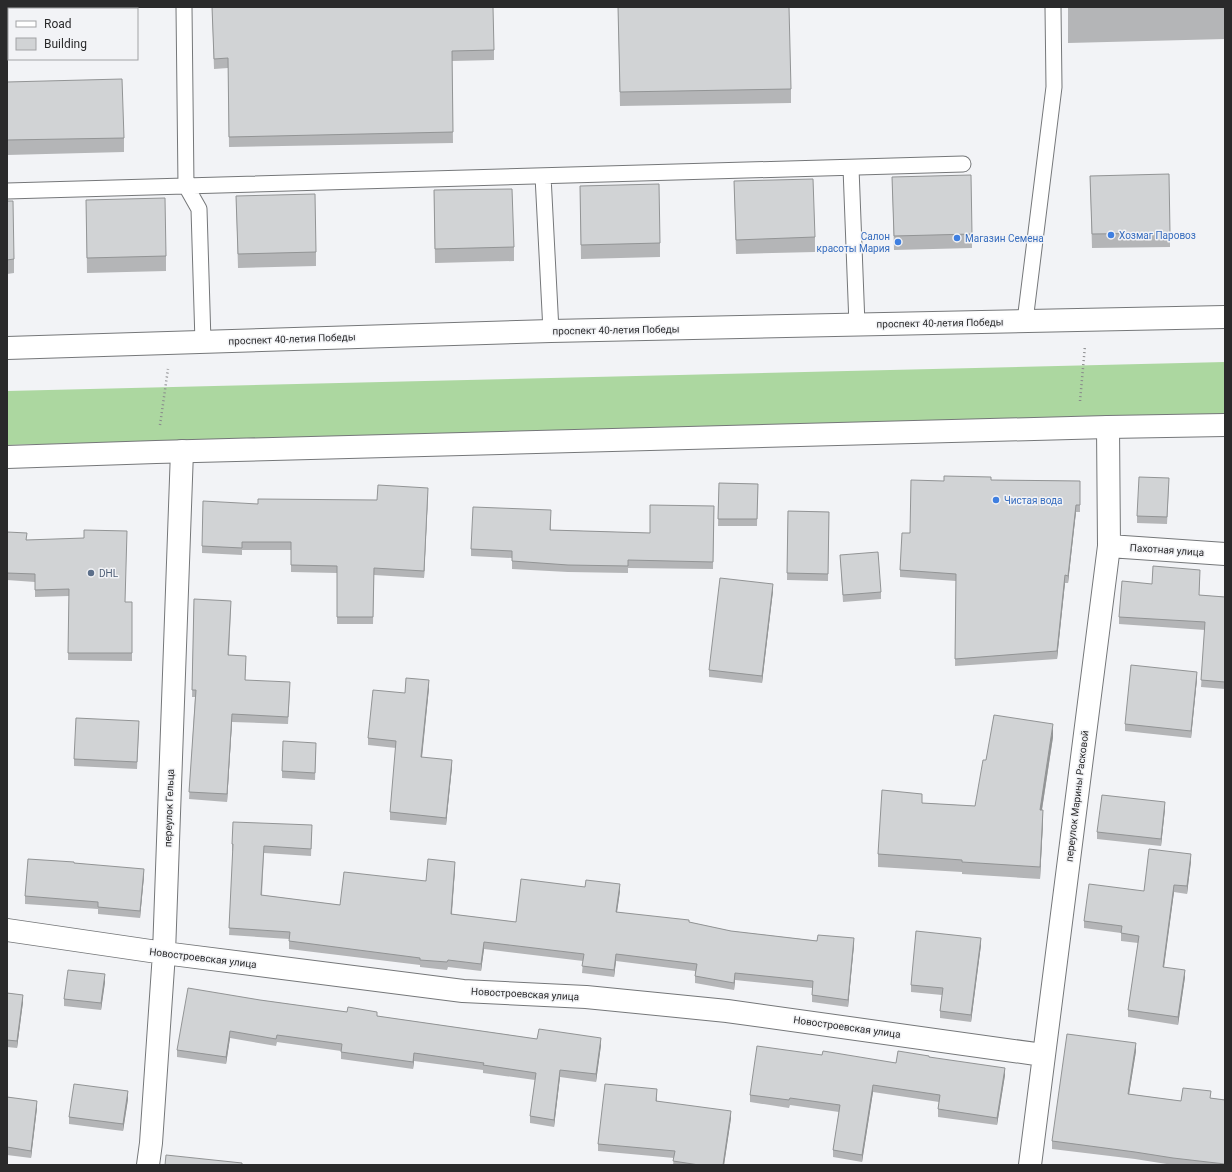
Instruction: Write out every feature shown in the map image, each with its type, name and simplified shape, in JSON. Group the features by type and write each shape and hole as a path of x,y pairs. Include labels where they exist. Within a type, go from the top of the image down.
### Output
{"street":[{"name":"проспект 40-летия Победы","path":"7,348 551,331 1225,317"},
{"path":"7,457 182,451 1225,425"},
{"name":"переулок Марины Расковой","path":"1030,1165 1109,546 1108,427"},
{"name":"переулок Гельца","path":"148,1165 151,1143 164,953 182,451"},
{"name":"Пахотная улица","path":"1109,546 1225,554"},
{"name":"Новостроевская улица","path":"7,930 164,953 463,991 586,997 728,1011 1043,1055"}],"lane":[{"path":"184,7 186,186 199,209 202,342"},
{"path":"1025,321 1054,87 1053,7"},
{"path":"7,191 963,164"},
{"path":"851,168 857,325"},
{"path":"543,176 551,331"}],"path":[{"path":"1078,428 1087,320"},
{"path":"156,452 172,343"}],"green space":[{"path":"1225,362 1225,416 7,445 7,391"}],"building":[{"path":"212,7 493,7 494,50 452,51 453,132 229,137 228,58 214,59"},
{"path":"618,7 789,7 791,89 620,92"},
{"path":"122,79 124,138 7,140 7,82"},
{"path":"1169,174 1170,233 1092,234 1090,176"},
{"path":"971,175 972,234 894,236 892,177"},
{"path":"813,179 815,237 736,240 734,181"},
{"path":"659,184 660,243 581,245 580,186"},
{"path":"512,189 514,247 435,249 434,190"},
{"path":"315,194 316,252 238,254 236,196"},
{"path":"165,198 166,256 87,258 86,200"},
{"path":"7,201 13,201 14,259 7,260"},
{"path":"944,476 991,477 991,480 1080,481 1080,505 1076,505 1068,576 1065,575 1057,651 955,659 956,574 900,570 902,533 910,533 911,480 944,481"},
{"path":"1139,477 1169,478 1167,517 1137,516"},
{"path":"719,483 758,484 757,519 718,519"},
{"path":"378,485 428,488 424,571 374,568 373,617 337,617 337,566 291,565 291,542 242,542 242,548 202,546 203,501 258,504 258,499 377,500"},
{"path":"650,505 714,506 713,562 628,560 628,566 568,565 512,561 512,551 471,549 473,507 551,510 550,530 650,533"},
{"path":"788,511 829,512 828,574 787,573"},
{"path":"84,530 127,531 125,602 132,602 132,653 68,653 69,589 35,590 35,574 7,573 7,532 27,533 26,540 84,538"},
{"path":"878,552 881,592 843,595 840,555"},
{"path":"1153,566 1200,570 1199,595 1225,597 1225,682 1201,680 1205,622 1119,617 1122,581 1152,584"},
{"path":"720,578 773,584 762,676 709,670"},
{"path":"194,599 231,601 228,655 246,656 245,680 290,682 288,717 232,714 227,794 189,792 196,690 192,690"},
{"path":"1131,665 1197,672 1191,731 1125,724"},
{"path":"406,678 429,680 421,757 452,760 446,818 390,812 396,741 368,738 373,690 405,693"},
{"path":"994,715 1053,724 1040,810 1043,810 1040,867 962,862 962,860 878,854 882,790 922,794 922,803 975,806 983,760 986,760"},
{"path":"76,718 139,721 137,762 74,759"},
{"path":"283,741 316,743 315,773 282,771"},
{"path":"1102,795 1165,802 1161,839 1097,832"},
{"path":"233,822 312,825 311,849 264,846 261,895 340,905 344,872 426,881 428,859 455,862 451,914 516,922 521,879 585,887 586,880 620,884 616,912 689,920 689,922 731,931 817,941 818,935 854,938 848,1000 812,995 813,981 735,973 734,983 695,976 697,964 616,954 614,970 582,966 584,954 484,942 481,964 448,960 447,962 420,960 420,958 289,941 290,932 229,928"},
{"path":"1149,849 1191,854 1187,886 1174,885 1163,967 1185,970 1178,1017 1128,1010 1139,936 1121,933 1122,926 1084,921 1089,884 1144,891"},
{"path":"28,859 144,869 140,911 98,907 98,902 25,896"},
{"path":"916,931 981,938 971,1015 940,1011 943,988 911,985"},
{"path":"68,970 105,974 101,1003 64,999"},
{"path":"188,988 347,1012 348,1007 377,1012 377,1016 537,1039 539,1029 601,1038 596,1074 560,1070 554,1120 530,1116 536,1073 483,1065 484,1063 414,1053 413,1062 341,1052 342,1044 277,1035 276,1039 230,1031 226,1057 177,1050"},
{"path":"7,993 23,995 17,1041 7,1040"},
{"path":"1067,1034 1136,1043 1128,1094 1181,1101 1183,1088 1211,1091 1210,1098 1225,1100 1225,1164 1052,1141"},
{"path":"757,1046 822,1055 823,1051 896,1063 898,1051 1005,1068 997,1118 938,1109 940,1095 873,1085 862,1155 833,1150 840,1105 790,1098 789,1100 750,1095"},
{"path":"74,1084 128,1091 123,1124 69,1117"},
{"path":"605,1084 657,1089 656,1101 731,1111 723,1165 699,1165 673,1161 675,1151 598,1144"},
{"path":"7,1097 37,1101 31,1151 7,1147"},
{"path":"166,1155 242,1163 242,1165 165,1165"}],"place":[{"name":"Хозмаг Паровоз","path":"1111,235"},
{"name":"Магазин Семена","path":"957,238"},
{"name":"Салон красоты Мария","path":"898,242"},
{"name":"Чистая вода","path":"996,500"},
{"name":"DHL","path":"91,573"}]}
